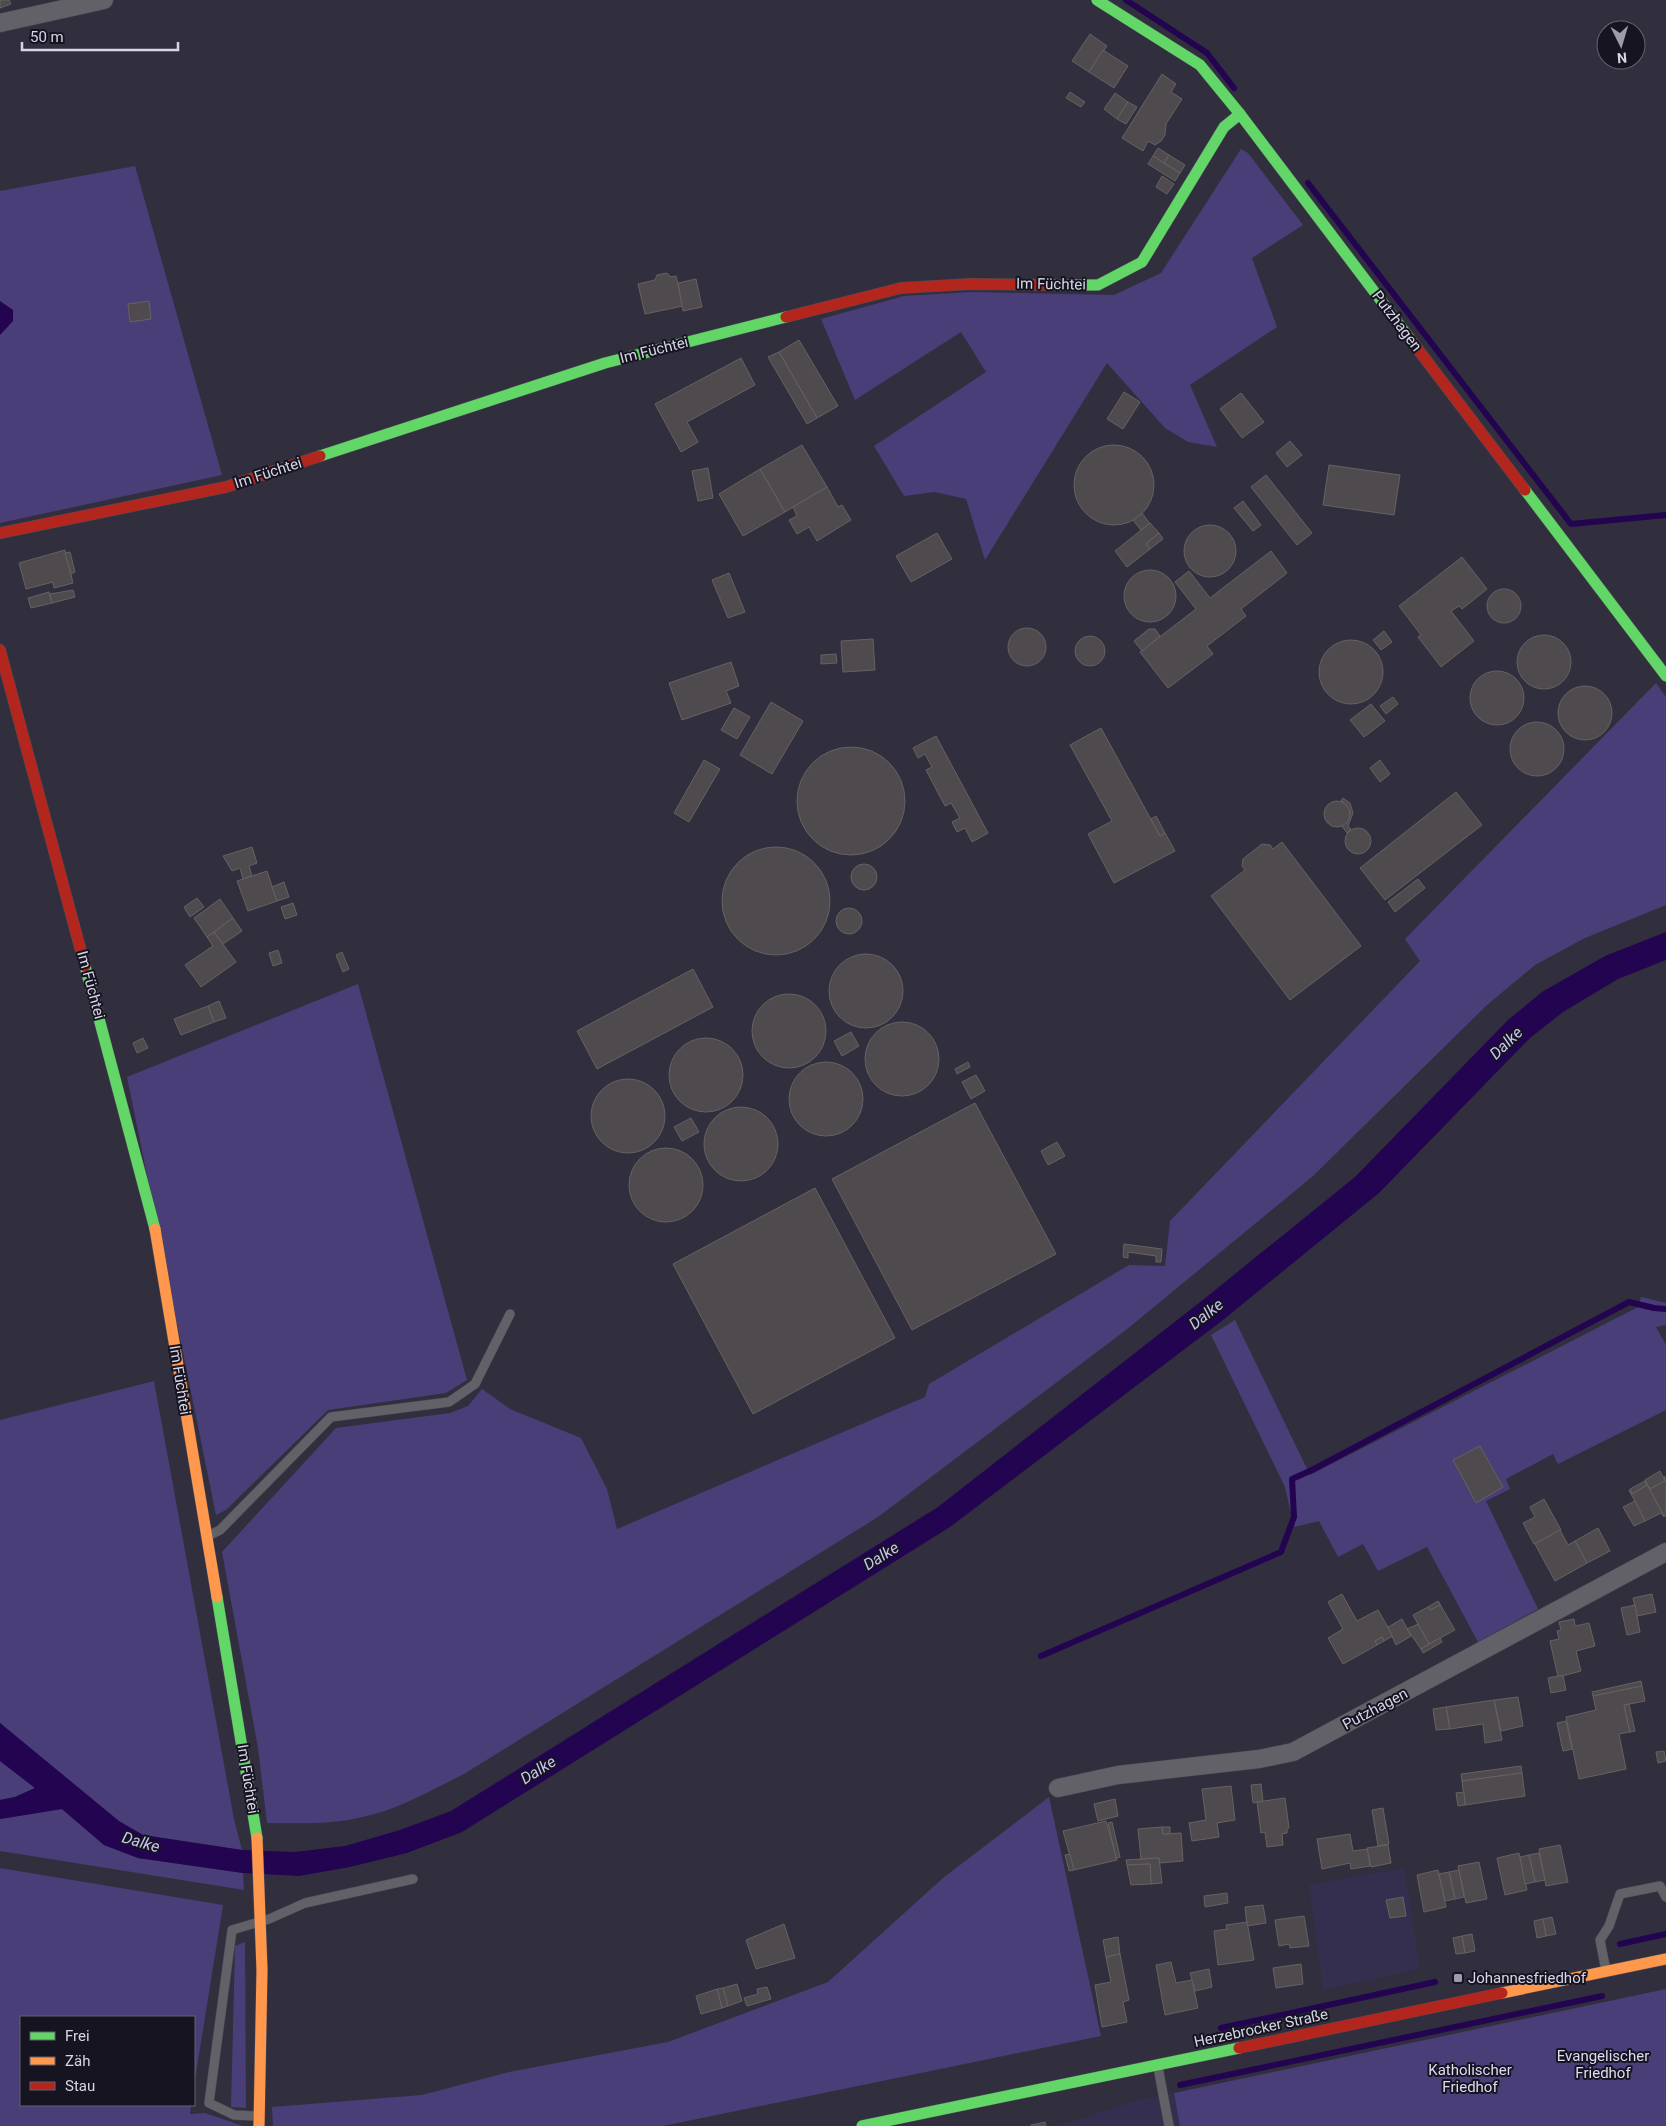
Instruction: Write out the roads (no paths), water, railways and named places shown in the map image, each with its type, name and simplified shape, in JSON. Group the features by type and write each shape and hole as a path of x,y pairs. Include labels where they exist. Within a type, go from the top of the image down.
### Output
{"street":[{"path":"0,23 104,0"},
{"name":"Putzhagen","path":"1097,0 1200,65 1240,114 1666,676"},
{"name":"Im Füchtei","path":"0,533 226,486 605,362 901,288 970,284 1098,285 1142,262 1224,127 1240,114"},
{"name":"Im Füchtei","path":"0,650 153,1218 257,1834 262,1970 259,2121"},
{"name":"Putzhagen","path":"1058,1788 1118,1775 1260,1759 1293,1752 1666,1552"},
{"name":"Herzebrocker Straße","path":"862,2126 1666,1959"}],"lane":[{"path":"206,1537 220,1530 331,1417 449,1402 475,1384 510,1314"},
{"path":"259,2121 234,2115 209,2103 232,1930 269,1919 305,1903 413,1879"},
{"path":"1606,1971 1600,1940 1609,1926 1620,1894 1660,1886 1666,1897"},
{"path":"1157,2064 1169,2126"},
{"path":"922,2113 925,2126"}],"water":[{"path":"0,301 13,310 13,321 0,335"},
{"name":"Dalke","path":"1666,932 1666,960 1618,979 1563,1012 1530,1038 1379,1193 1223,1320 950,1527 462,1832 407,1853 350,1867 299,1876 243,1873 138,1858 104,1845 62,1809 0,1819 0,1800 15,1797 35,1788 0,1761 0,1723 119,1821 143,1835 242,1850 295,1852 345,1846 400,1830 451,1811 938,1507 1204,1299 1355,1177 1508,1020 1542,992 1605,956"}],"waterway":[{"path":"1126,0 1207,53 1234,88"},
{"path":"1308,183 1571,524 1666,515"},
{"path":"1041,1656 1281,1552 1294,1517 1292,1479 1629,1302 1666,1309"},
{"path":"1620,1944 1666,1934"},
{"path":"1221,2028 1435,1982"},
{"path":"1180,2085 1602,1996"}],"place":[{"name":"Johannesfriedhof","path":"1458,1978"}],"park label":[{"name":"Evangelischer Friedhof","path":"1603,2064"},
{"name":"Katholischer Friedhof","path":"1470,2078"}]}
